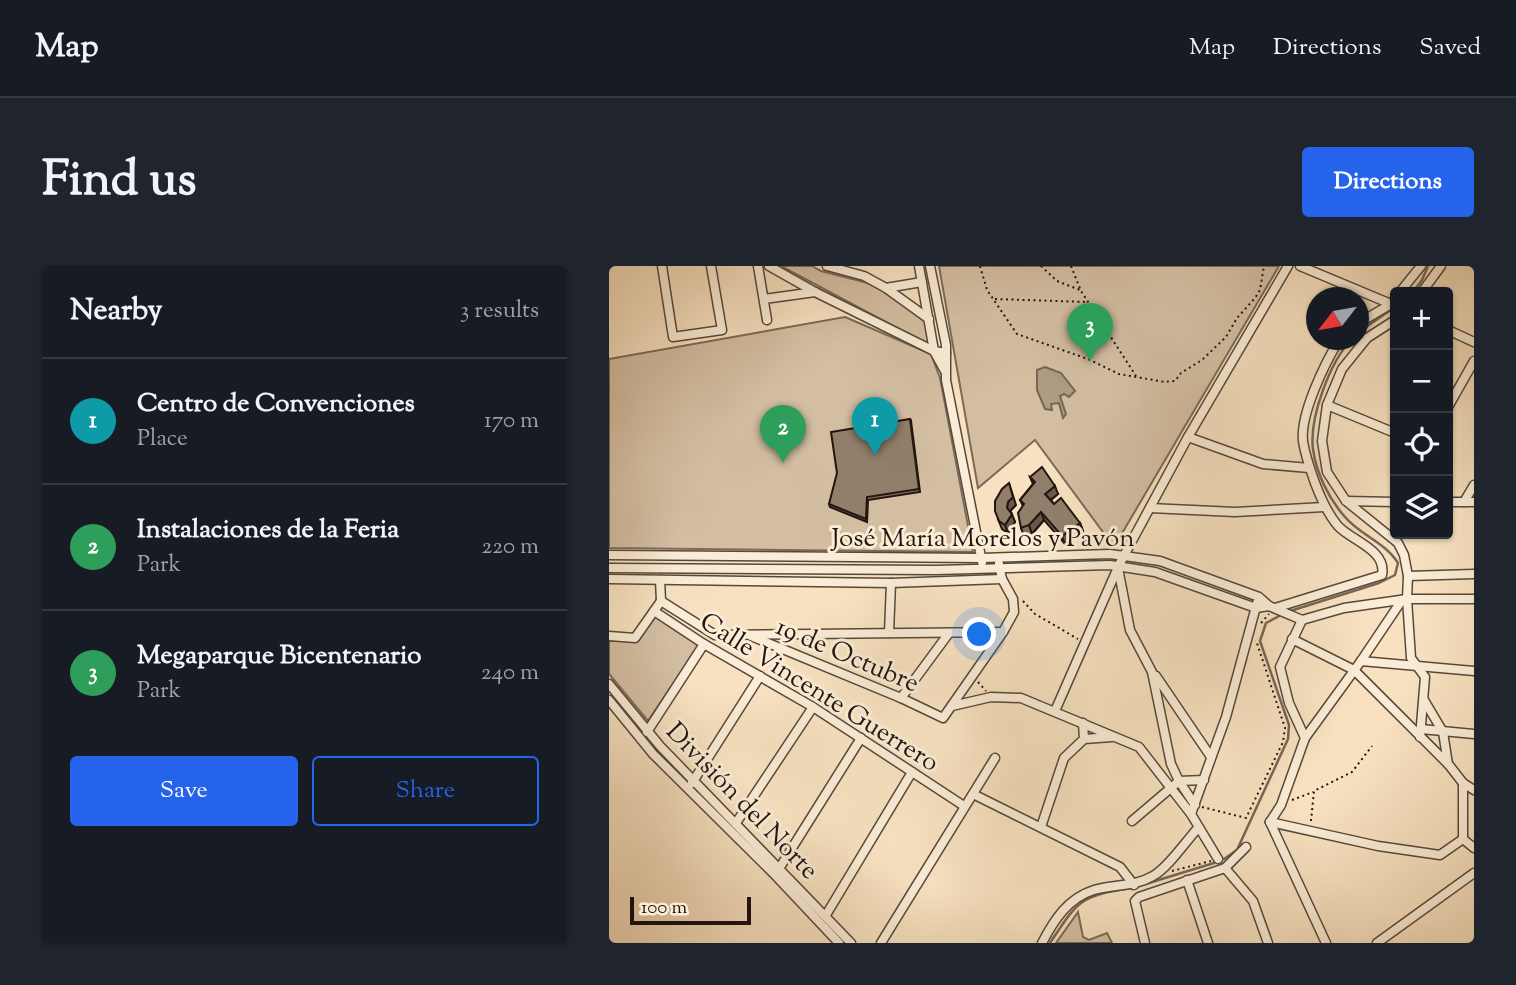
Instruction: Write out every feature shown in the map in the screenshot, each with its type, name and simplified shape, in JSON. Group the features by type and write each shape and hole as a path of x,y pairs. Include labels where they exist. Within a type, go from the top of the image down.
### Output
{"street":[{"path":"661,266 673,337 722,330 711,266"},
{"path":"758,266 767,320"},
{"path":"769,266 815,292 935,351 946,353"},
{"path":"827,266 864,276 886,288 929,319"},
{"path":"862,266 864,276"},
{"path":"919,266 935,351 945,371"},
{"path":"930,266 946,353 945,371 983,568"},
{"path":"1055,711 1119,567 1188,437 1288,266"},
{"path":"1300,266 1390,301"},
{"path":"1404,287 1421,266"},
{"path":"1426,287 1441,266"},
{"path":"886,288 922,282"},
{"path":"764,299 815,292"},
{"path":"1369,317 1390,304"},
{"path":"1390,323 1367,338 1342,369 1327,405 1322,441 1327,472 1346,501 1398,543 1404,555 1408,576 1404,600 1411,658 1425,677 1421,733"},
{"path":"1453,332 1474,342"},
{"path":"1273,607 1382,575 1384,568 1380,558 1340,528 1324,507 1309,468 1303,438 1310,402 1322,369 1333,350"},
{"path":"1453,398 1474,361"},
{"path":"1327,405 1390,431"},
{"path":"1188,437 1263,464 1309,468"},
{"path":"1464,502 1474,485"},
{"path":"1346,501 1390,502"},
{"path":"1453,502 1474,502"},
{"path":"1150,508 1235,512 1324,507"},
{"name":"José María Morelos y Pavón","path":"609,555 982,558 1126,555 1160,561 1259,597 1273,607"},
{"path":"952,706 1014,612 1013,599 1002,579 999,556"},
{"path":"1119,567 1130,630 1153,671 1211,757"},
{"name":"José María Morelos y Pavón","path":"609,568 1119,567 1155,572 1256,608 1273,607"},
{"path":"1408,576 1474,574"},
{"path":"609,579 891,583 1002,579"},
{"path":"609,636 635,638 661,601 660,580"},
{"path":"889,633 891,583"},
{"path":"1193,809 1226,717 1259,597"},
{"path":"1273,607 1298,618 1344,608 1404,600 1474,599"},
{"path":"1270,822 1281,805 1305,738 1404,600"},
{"name":"19 de Octubre","path":"661,601 715,635 751,636 943,718 952,706"},
{"name":"Calle Vincente Guerrero","path":"654,611 704,644 813,707 964,806"},
{"path":"1298,618 1280,667 1289,703 1305,738"},
{"path":"751,636 1003,632"},
{"path":"901,698 949,633"},
{"path":"1292,639 1354,670 1421,733 1463,783 1474,790"},
{"path":"647,732 704,644"},
{"path":"1361,661 1474,670"},
{"path":"1153,671 1171,764 1193,809 1198,828 1218,859"},
{"path":"689,789 760,676"},
{"name":"División del Norte","path":"609,684 647,732 736,823 839,943"},
{"path":"952,706 991,696 1021,698 1055,711 1139,747 1193,809"},
{"name":"División del Norte","path":"609,699 653,754 826,915 851,943"},
{"path":"1424,700 1443,732 1448,765"},
{"path":"736,823 813,707"},
{"path":"1083,723 1084,739"},
{"path":"1421,733 1474,734"},
{"path":"1041,827 1064,758 1084,739 1115,737"},
{"path":"777,871 861,738"},
{"path":"881,943 995,758"},
{"path":"826,915 912,772"},
{"path":"1132,821 1169,784 1204,780"},
{"path":"1463,783 1463,839"},
{"path":"973,794 1120,867 1134,885"},
{"path":"1270,822 1378,846 1440,855 1463,839"},
{"path":"1270,822 1327,943"},
{"path":"1042,943 1067,904 1094,890 1134,885 1156,875 1198,828"},
{"path":"1463,839 1474,848"},
{"path":"1145,943 1135,901 1139,897 1225,867 1246,847"},
{"path":"1225,867 1253,901 1268,943"},
{"path":"1377,943 1474,873"},
{"path":"1187,880 1208,943"}],"path":[{"path":"979,266 983,281 1012,329 1023,338 1088,359 1119,374 1165,382 1175,381 1181,373 1202,360 1226,337 1237,318 1260,290 1264,266"},
{"path":"1041,266 1057,281 1081,291"},
{"path":"1070,266 1081,291 1137,377"},
{"path":"994,299 1088,302"},
{"path":"1018,597 1035,614 1085,643"},
{"path":"1260,624 1273,607"},
{"path":"1193,809 1246,818 1283,742 1285,728 1257,649 1255,634"},
{"path":"973,676 991,696"},
{"path":"1281,805 1314,792 1352,772 1372,746"},
{"path":"1310,830 1314,792"},
{"path":"1156,875 1218,859"}],"shaded area":[{"path":"781,266 812,266 821,271 876,285 926,322 931,346"},
{"path":"939,266 1279,266 1114,547 1035,440 978,488"},
{"path":"845,317 931,354 940,378 973,552 609,548 609,359"},
{"path":"1045,367 1061,373 1075,391 1069,397 1064,394 1060,396 1066,414 1063,418 1059,403 1051,404 1052,410 1045,409 1037,390 1037,370"},
{"path":"656,616 699,645 648,721 609,674 609,641 637,641"},
{"path":"1078,912 1083,937 1089,940 1107,933 1112,943 1056,943"}],"building":[{"path":"910,419 919,489 867,497 866,519 829,504 837,473 831,432"},
{"path":"1042,467 1055,486 1045,494 1054,504 1061,498 1080,523 1062,536 1041,512 1029,525 1021,528 1018,513 1024,504 1020,500 1035,482 1030,477"},
{"path":"1009,483 1013,497 1007,508 1012,514 1005,525 999,521 995,501"}],"waterway":[{"path":"1417,287 1428,266"},
{"path":"1369,325 1390,310"},
{"path":"1287,612 1379,583 1395,575 1398,563 1386,549 1351,523 1339,510 1317,467 1313,449 1314,422 1329,376 1343,350"},
{"path":"1224,859 1237,850 1288,739 1289,725 1260,641 1266,623 1281,615"},
{"path":"1139,886 1214,863"},
{"path":"1050,943 1081,903 1100,894 1131,888"}],"place":[{"name":"Megaparque Bicentenario","path":"1090,361"},
{"name":"Centro de Convenciones","path":"875,455"},
{"name":"Instalaciones de la Feria","path":"783,463"}]}
